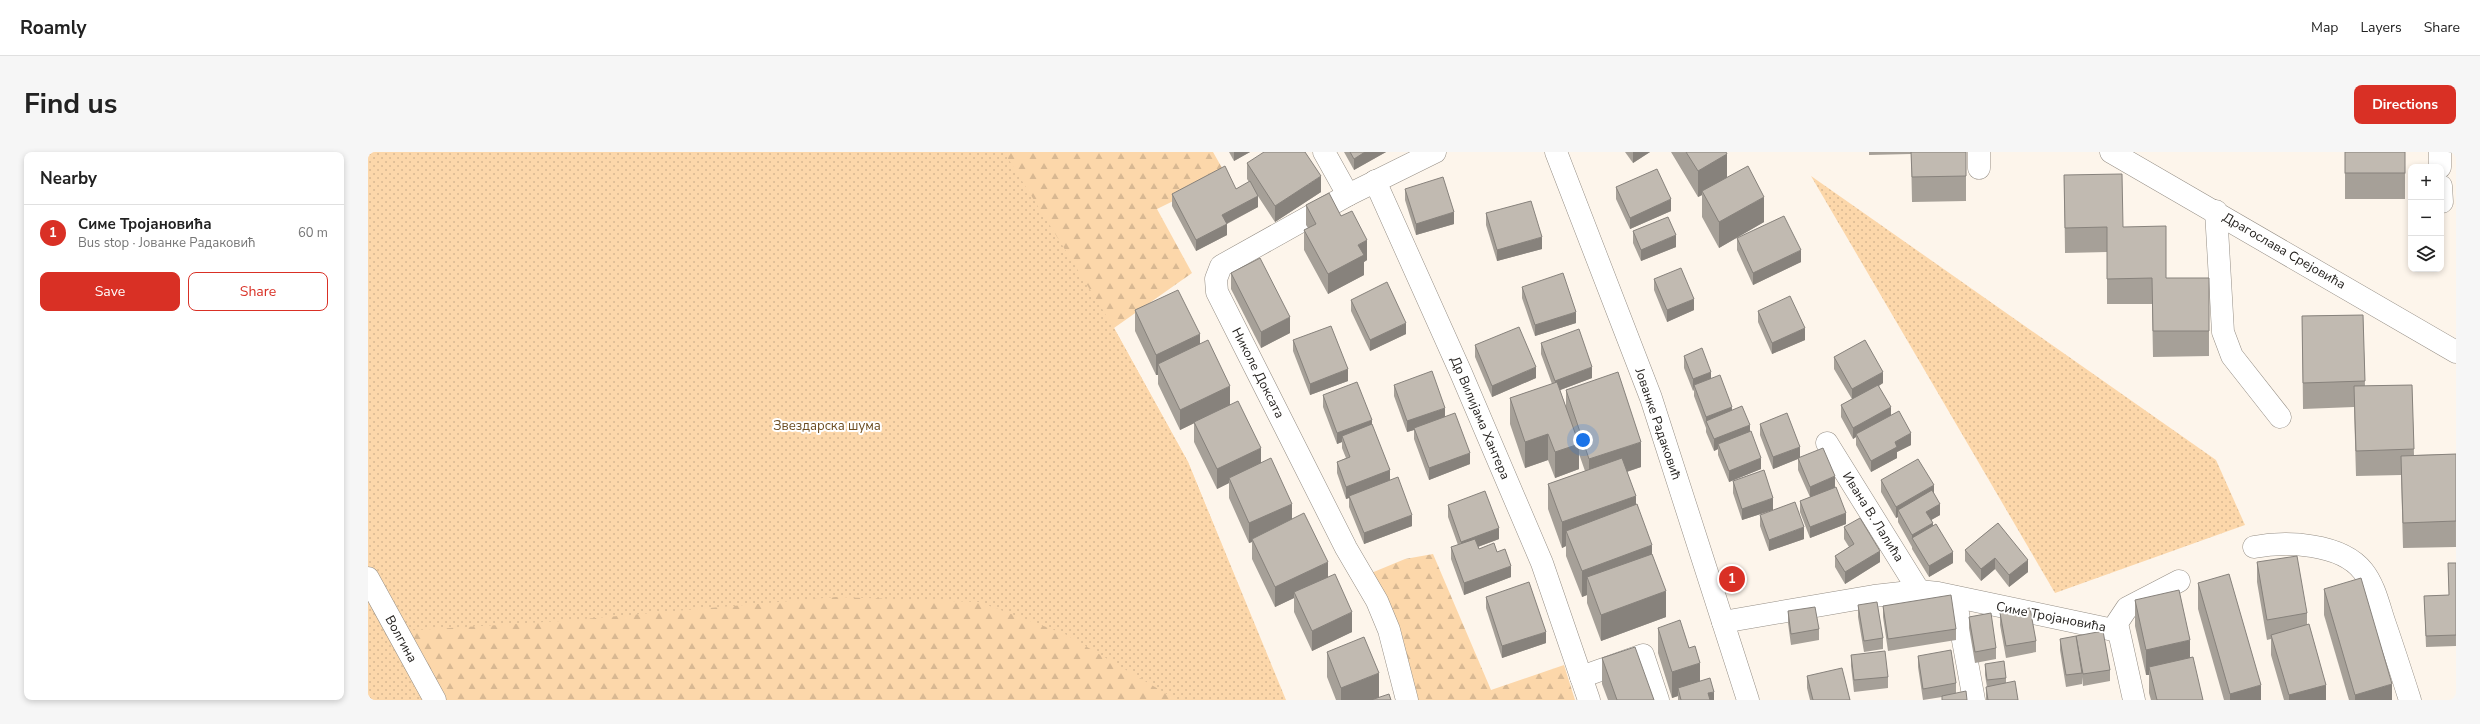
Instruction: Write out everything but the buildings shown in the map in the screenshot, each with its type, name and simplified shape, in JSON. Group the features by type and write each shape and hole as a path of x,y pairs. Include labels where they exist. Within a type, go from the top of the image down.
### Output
{"street":[{"path":"1324,152 1348,195"},
{"name":"Николе Доксата","path":"1407,700 1388,630 1377,601 1346,548 1217,292 1216,279 1221,266 1348,195 1436,152"},
{"name":"Јованке Радаковић","path":"1556,152 1651,398 1748,700"},
{"name":"Драгослава Срејовића","path":"2111,152 2216,211 2456,352"},
{"path":"2440,152 2440,164"},
{"name":"Др Вилијама Хантера","path":"1375,181 1461,373 1542,563 1578,669"},
{"path":"2216,211 2223,332 2232,356 2280,417"},
{"name":"Ивана В. Лалића","path":"1827,443 1919,591"},
{"path":"2254,547 2285,543 2336,553 2352,560 2363,571 2374,590 2410,700"},
{"name":"Волгина","path":"368,578 435,700"},
{"path":"2134,700 2117,623 2127,608 2179,581"},
{"name":"Симе Тројановића","path":"1723,622 1831,602 1919,591 1956,597 2118,631"},
{"path":"1956,597 1974,700"},
{"path":"1588,700 1578,669 1643,655 1658,700"}],"green space":[{"name":"Звездарска шума","path":"368,152 1213,152 1226,175 1157,209 1192,273 1114,328 1188,462 1285,700 368,700"},
{"name":"Звездарска шума","path":"368,152 1004,152 1114,328 1188,462 1286,700 1177,700 1065,634 979,602 836,597 561,621 385,632 421,700 368,700"},
{"path":"1811,176 2216,460 2245,525 2055,593"},
{"path":"1433,554 1491,690 1564,665 1575,700 1412,700 1364,576 1405,559"}],"place":[{"name":"Симе Тројановића","path":"1732,579"}]}
